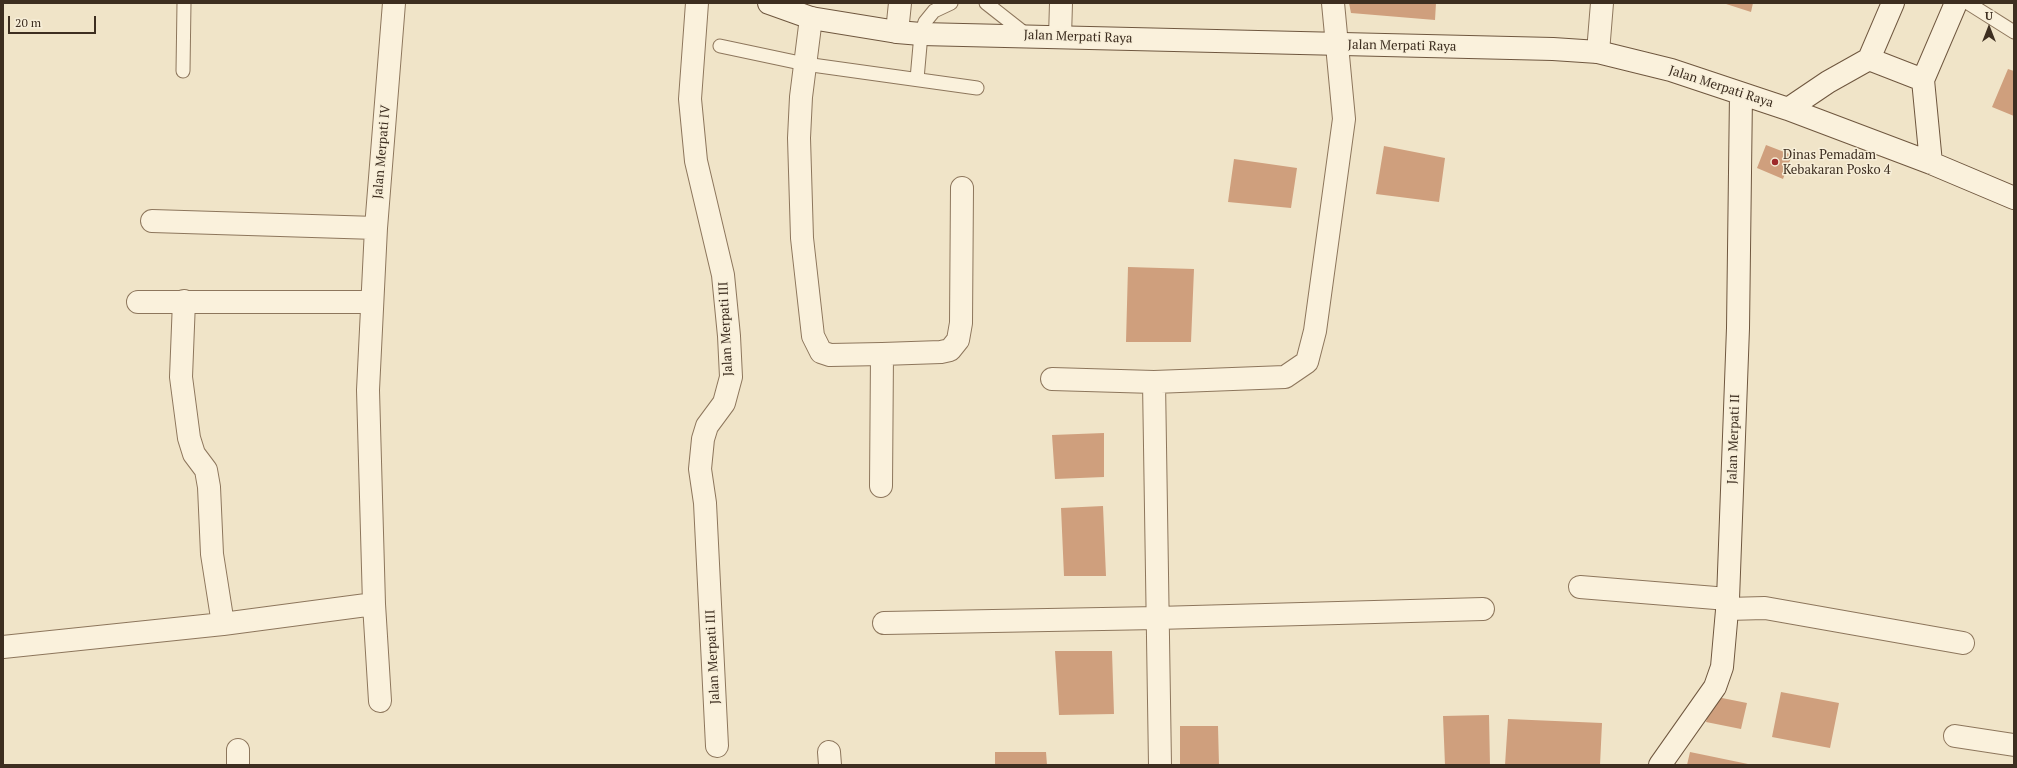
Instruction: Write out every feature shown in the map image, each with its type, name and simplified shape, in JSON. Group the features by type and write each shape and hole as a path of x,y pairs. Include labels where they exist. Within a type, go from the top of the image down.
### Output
{"street":[{"name":"Jalan Merpati IV","path":"380,701 374,604 368,390 371,302 394,3"},
{"name":"Jalan Merpati III","path":"697,3 690,99 696,161 723,275 729,336 731,377 724,403 707,426 703,439 700,469 705,504 718,746"},
{"name":"Jalan Merpati Raya","path":"768,3 811,18 897,32 921,34 1553,49 1598,52 1671,70 1788,109 1931,162 2014,198"},
{"path":"897,32 900,3"},
{"path":"1060,37 1062,3"},
{"path":"1052,379 1154,382 1285,377 1307,362 1316,331 1344,119 1333,3"},
{"path":"1598,52 1602,3"},
{"path":"1788,109 1828,82 1869,59 1893,3"},
{"path":"1931,162 1923,80 1956,3"},
{"path":"811,18 801,97 799,138 802,238 812,336 821,352 830,355 941,352 950,350 958,340 961,323 962,188"},
{"path":"1869,59 1923,80"},
{"name":"Jalan Merpati II","path":"1660,765 1715,687 1722,667 1728,604 1738,312 1741,94"},
{"path":"152,222 376,228"},
{"path":"184,301 181,377 189,438 194,454 206,470 212,554 223,624"},
{"path":"138,302 371,302"},
{"path":"881,486 882,354"},
{"path":"1154,382 1160,765"},
{"path":"1580,587 1765,608 1963,643"},
{"path":"3,647 223,624 374,604"},
{"path":"884,623 1157,618 1483,609"},
{"path":"1955,736 2014,745"}],"lane":[{"path":"183,71 184,3"},
{"path":"917,79 921,34 925,22 934,11 951,3"},
{"path":"986,3 1028,36"},
{"path":"1968,3 2014,32"},
{"path":"720,46 805,64 977,88"}],"building":[{"path":"1349,3 1436,3 1435,20 1351,13"},
{"path":"1723,3 1753,3 1751,12"},
{"path":"2008,69 2014,71 2014,116 1992,107"},
{"name":"Dinas Pemadam Kebakaran Posko 4","path":"1766,145 1792,155 1783,179 1757,168"},
{"path":"1384,146 1445,158 1439,202 1376,194"},
{"path":"1234,159 1297,168 1291,208 1228,202"},
{"path":"1128,267 1194,269 1191,342 1126,342"},
{"path":"1104,433 1104,477 1055,479 1052,435"},
{"path":"1103,506 1106,576 1064,576 1061,508"},
{"path":"1055,651 1112,651 1114,714 1059,715"},
{"path":"1781,692 1839,703 1830,748 1772,737"},
{"path":"1712,696 1747,703 1741,729 1706,722"},
{"path":"1489,715 1490,765 1445,765 1443,716"},
{"path":"1508,719 1602,723 1600,765 1505,765"},
{"path":"1180,726 1218,726 1219,765 1180,765"},
{"path":"995,752 1046,752 1047,765 995,765"},
{"path":"1690,752 1748,764 1748,765 1687,765"}],"place":[{"name":"Dinas Pemadam Kebakaran Posko 4","path":"1775,162"}]}
